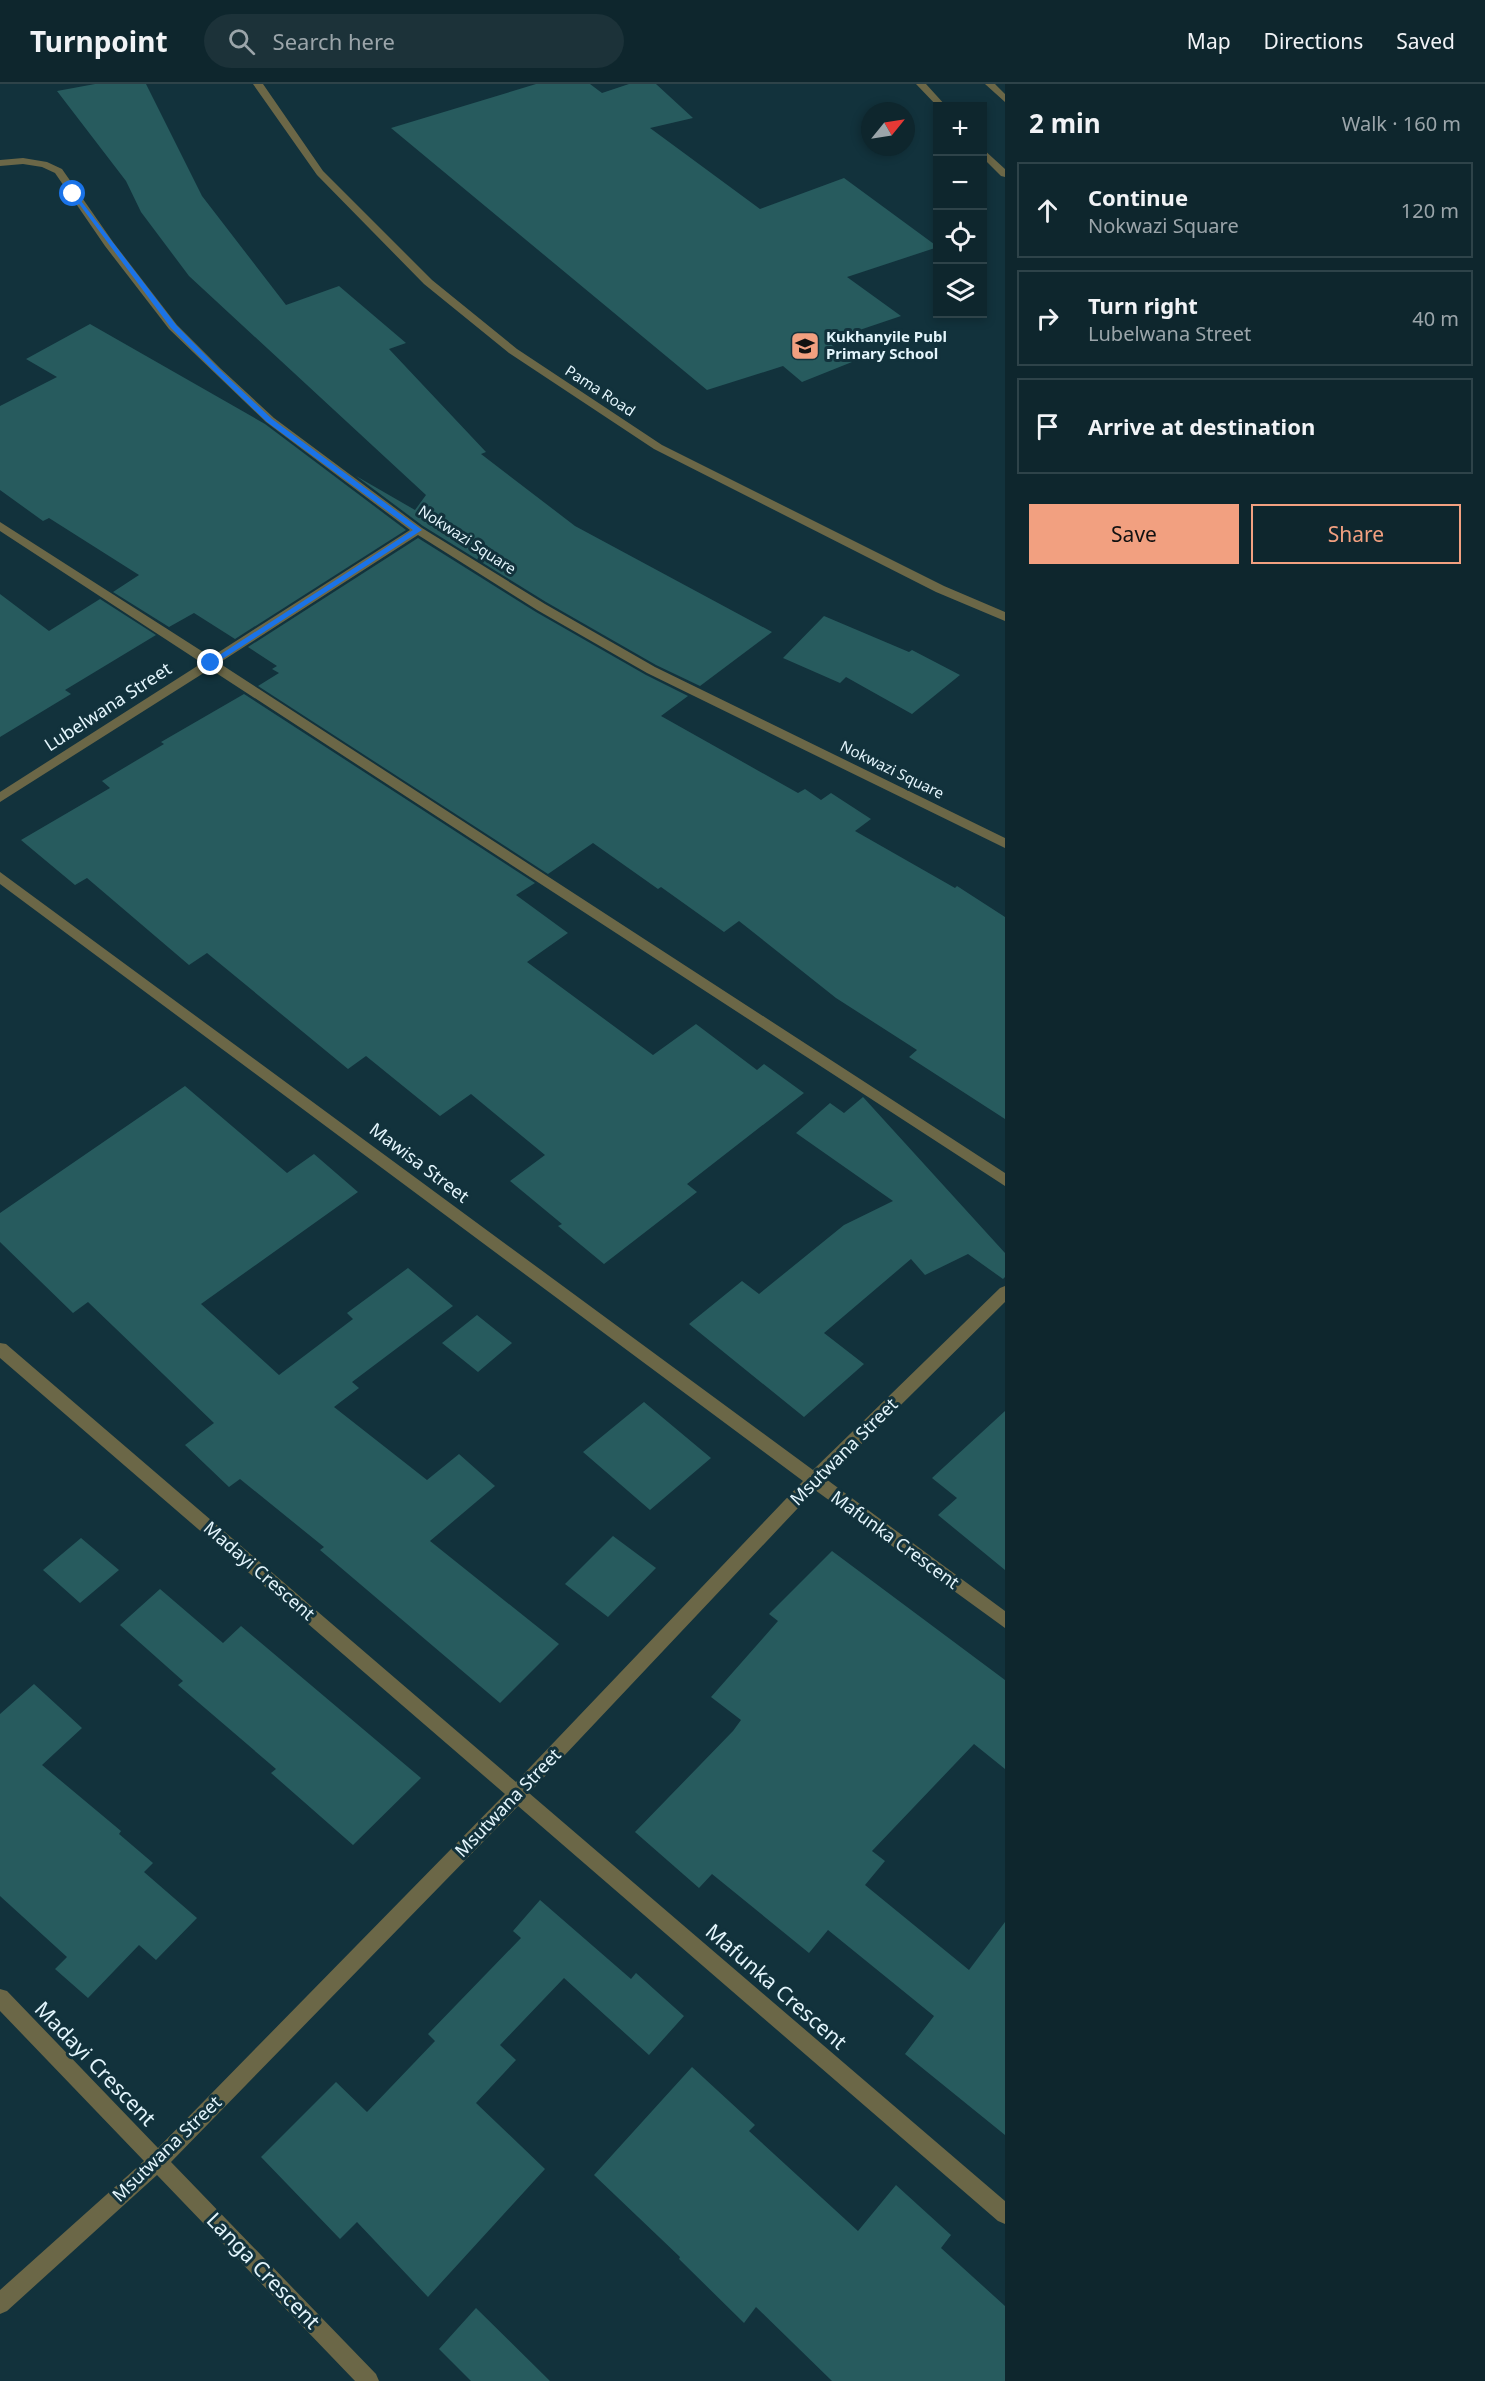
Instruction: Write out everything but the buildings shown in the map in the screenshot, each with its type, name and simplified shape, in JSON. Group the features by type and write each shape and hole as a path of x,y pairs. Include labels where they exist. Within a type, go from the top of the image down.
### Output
{"street":[{"name":"Pama Road","path":"258,84 320,173 428,282 513,351 658,447 940,589 1005,617"},
{"path":"921,84 938,102"},
{"path":"997,88 1005,99"},
{"path":"987,156 1004,174"},
{"name":"Nokwazi Square","path":"0,163 23,161 44,164 58,171 109,244 173,327 216,370 270,420 418,530 541,607 651,670 1005,843"},
{"path":"0,526 1005,1180"},
{"name":"Lubelwana Street","path":"0,798 418,530"},
{"name":"Mawisa Street","path":"0,877 814,1480"},
{"name":"Msutwana Street","path":"0,2304 157,2162 517,1794 814,1480 1005,1292"},
{"name":"Madayi Crescent","path":"0,1349 517,1794"},
{"name":"Mafunka Crescent","path":"814,1480 1005,1620"},
{"name":"Mafunka Crescent","path":"517,1794 1005,2214"},
{"name":"Madayi Crescent","path":"0,1998 157,2162"},
{"name":"Langa Crescent","path":"157,2162 369,2381"}],"place":[{"name":"Kukhanyile Publ Primary School","path":"805,346"}],"route":[{"path":"73,194 173,327 216,370 270,420 418,530 211,663"}]}
